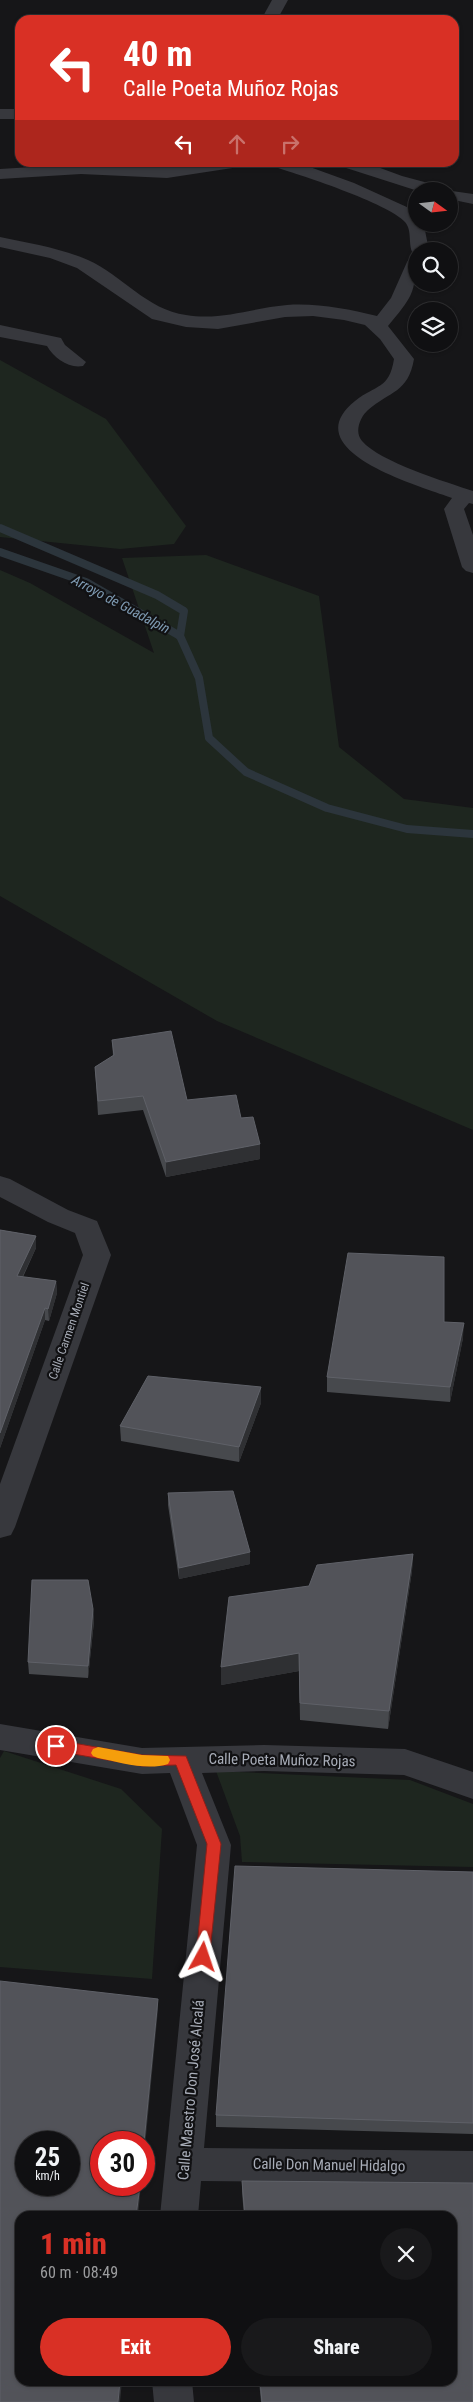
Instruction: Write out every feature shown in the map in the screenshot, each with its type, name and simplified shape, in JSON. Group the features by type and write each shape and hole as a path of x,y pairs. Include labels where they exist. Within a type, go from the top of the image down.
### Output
{"street":[{"path":"272,15 280,0"},
{"path":"0,114 15,114"},
{"path":"0,174 81,169 168,173 207,167"},
{"path":"289,167 406,214 413,220 419,242"},
{"path":"360,167 408,183"},
{"path":"458,196 473,199"},
{"path":"0,242 55,254 83,264 159,315 186,321 218,323 285,311 313,310 372,321 404,359 403,374 390,389 360,406 350,420 347,431 353,445 377,460 468,496 454,509 473,567"},
{"path":"378,327 400,299 408,280"},
{"path":"0,331 54,342 57,348 76,362"},
{"name":"Calle Carmen Montiel","path":"0,1185 58,1216 87,1227 97,1255 0,1528"},
{"name":"Calle Poeta Muñoz Rojas","path":"0,1737 142,1760 264,1758 405,1762 473,1786"},
{"name":"Calle Maestro Don José Alcalá","path":"180,2211 214,1844 181,1760"},
{"name":"Calle Don Manuel Hidalgo","path":"184,2164 473,2167"},
{"path":"172,2386 174,2402"}],"shaded area":[{"path":"0,360 106,419 186,526 174,544 120,549 0,537"},
{"path":"206,555 319,596 339,747 404,799 473,808 473,1130 217,1021 0,896 0,570 30,583 154,653 122,558"},
{"path":"4,1751 121,1789 162,1829 152,1979 0,1967 0,1758"},
{"path":"216,1771 410,1780 473,1804 473,1867 242,1862 240,1836"}],"building":[{"path":"171,1031 187,1100 236,1095 241,1118 253,1117 260,1144 166,1162 143,1096 98,1101 95,1067 114,1055 112,1040"},
{"path":"0,1230 36,1236 17,1276 56,1281 48,1309 45,1308 0,1433"},
{"path":"348,1253 444,1257 444,1322 464,1323 450,1387 327,1377"},
{"path":"148,1376 261,1387 239,1447 120,1426"},
{"path":"233,1491 250,1552 179,1568 168,1493"},
{"path":"413,1554 389,1711 300,1703 299,1653 221,1667 229,1597 309,1586 317,1565"},
{"path":"32,1580 88,1580 93,1609 88,1666 28,1662"},
{"path":"235,1866 473,1872 473,2123 216,2115"},
{"path":"0,1981 158,1999 145,2131 90,2131 90,2196 139,2196 137,2211 15,2211 15,2386 120,2386 118,2402 0,2402"},
{"path":"242,2181 473,2183 473,2402 262,2402 260,2386 457,2386 457,2211 245,2211"}],"waterway":[{"path":"0,528 157,595 184,611 180,636"},
{"name":"Arroyo de Guadalpin","path":"0,552 86,582 180,636"},
{"name":"Arroyo de Guadalpin","path":"180,636 199,678 209,738 246,772 327,808 407,829 473,834"}],"slow traffic":[{"path":"98,1753 142,1760 163,1760"}],"route":[{"path":"56,1746 142,1760 181,1760 214,1844 203,1957"}]}
